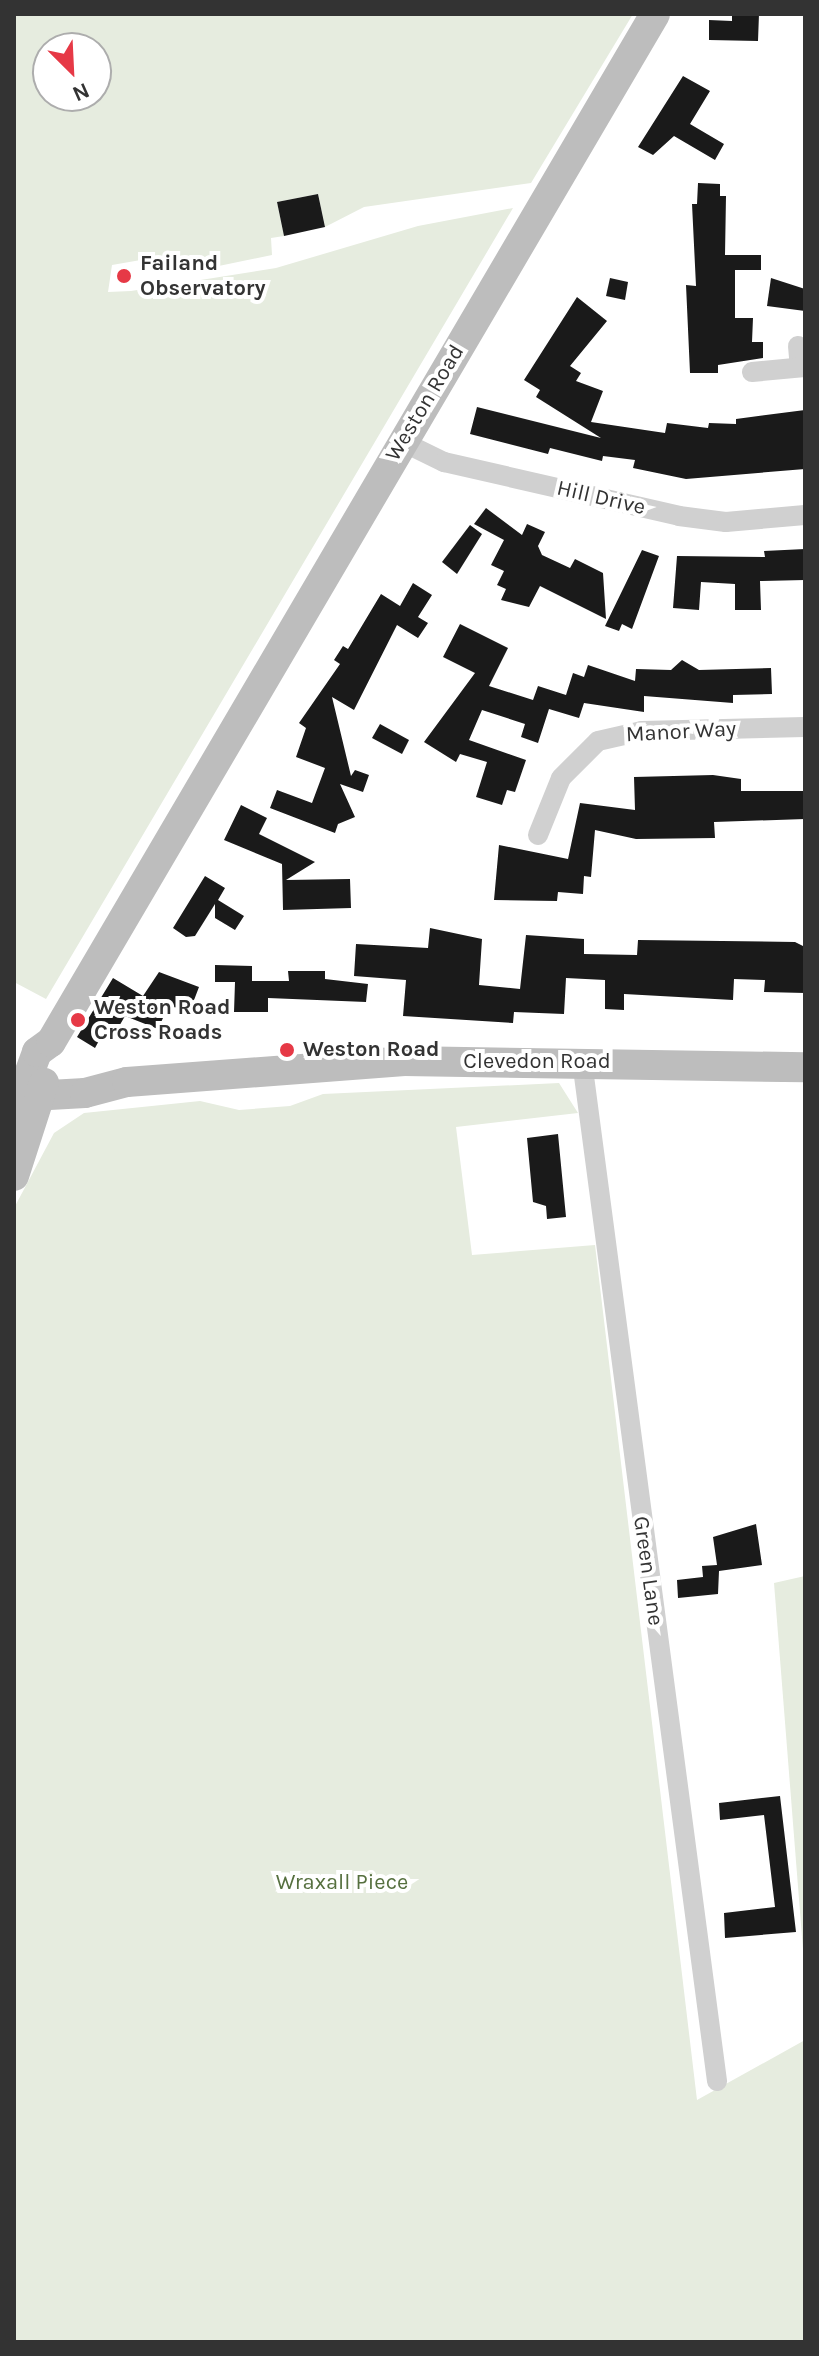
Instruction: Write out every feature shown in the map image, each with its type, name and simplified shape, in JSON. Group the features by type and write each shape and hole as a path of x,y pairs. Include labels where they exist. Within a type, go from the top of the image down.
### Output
{"main road":[{"name":"Weston Road","path":"14,1176 25,1092 51,1042 655,14"},
{"name":"Clevedon Road","path":"25,1092 404,1061 582,1061 805,1067"}],"street":[{"path":"752,372 803,367 798,346"},
{"name":"Hill Drive","path":"403,442 444,462 679,516 726,522 805,515"},
{"name":"Manor Way","path":"538,835 539,807 575,759 609,737 805,727"},
{"name":"Green Lane","path":"582,1061 717,2081"}],"green space":[{"path":"14,14 633,14 531,183 364,207 325,227 318,194 277,202 284,236 271,238 272,255 185,273 158,257 112,265 108,292 131,291 276,268 418,226 513,208 46,999 14,982"},
{"name":"Wraxall Piece","path":"559,1083 578,1113 456,1127 472,1255 595,1245 697,2100 805,2040 805,2342 14,2342 14,1208 54,1133 84,1113 200,1101 239,1110 290,1106 323,1094"},
{"path":"805,1576 805,1975 774,1583"}],"building":[{"path":"732,14 759,14 758,41 709,40 709,20 732,21"},
{"path":"683,76 710,91 690,124 724,144 715,160 674,136 653,155 638,147"},
{"path":"698,183 720,184 720,196 726,196 725,255 761,255 761,270 735,270 735,318 753,318 752,342 763,342 763,358 718,365 718,373 690,373 686,285 696,286 692,204 697,204"},
{"path":"318,194 325,227 284,236 277,202"},
{"path":"610,278 628,282 625,300 606,296"},
{"path":"771,278 805,289 805,311 767,306"},
{"path":"577,297 607,321 570,366 581,373 576,381 603,391 591,422 665,433 667,423 708,428 709,423 736,424 736,419 805,410 805,469 686,479 633,468 635,460 603,456 602,461 550,448 548,454 470,434 477,407 601,438 536,397 540,390 524,380"},
{"path":"486,508 522,535 527,524 545,532 538,546 542,555 570,568 575,559 603,573 606,619 540,586 529,607 501,600 506,589 497,585 504,571 491,565 504,540 474,524"},
{"path":"470,525 482,534 457,574 442,562"},
{"path":"805,549 805,580 760,581 761,610 735,610 735,584 701,582 699,610 673,608 677,556 765,557 764,551"},
{"path":"642,550 659,556 632,629 622,624 619,631 605,626"},
{"path":"413,583 432,595 418,617 428,623 418,638 397,625 354,710 332,697 351,776 355,770 369,775 363,792 340,784 355,817 338,824 335,833 270,808 277,790 312,803 325,768 296,757 306,728 299,723 340,664 334,660 343,646 348,649 381,594 400,606"},
{"path":"460,624 508,648 489,686 533,700 538,686 566,695 573,673 584,677 588,665 635,681 636,669 671,670 682,660 699,670 771,668 772,694 733,695 733,703 644,696 644,712 584,703 579,718 549,709 538,743 521,737 525,724 482,710 469,740 526,760 515,792 507,790 502,805 476,797 487,762 460,754 456,762 424,742 475,673 443,657"},
{"path":"380,724 409,740 402,754 372,738"},
{"path":"713,775 741,779 741,791 805,791 805,819 714,822 715,838 636,839 595,830 591,877 584,876 583,894 558,892 557,901 494,900 499,845 568,859 580,803 635,810 634,777"},
{"path":"241,805 267,818 259,834 315,862 286,880 350,879 351,908 283,910 282,864 224,840"},
{"path":"205,876 225,888 218,900 244,916 235,930 215,918 215,904 195,936 186,937 173,928"},
{"path":"430,928 482,939 479,985 520,989 526,935 584,939 584,954 637,955 638,940 795,942 805,947 805,993 764,992 765,980 734,979 733,1000 624,994 624,1010 605,1009 605,980 566,978 564,1014 514,1012 513,1023 403,1016 406,980 354,976 356,944 428,948"},
{"path":"215,965 252,966 252,981 289,981 288,971 325,971 325,979 368,984 366,1002 268,998 268,1012 234,1012 235,982 215,982"},
{"path":"159,972 199,987 191,1008 168,1007 158,1029 125,1016 110,1042 101,1037 95,1048 77,1037 113,978 143,996"},
{"path":"558,1134 566,1217 547,1219 546,1206 533,1202 527,1138"},
{"path":"756,1524 762,1565 719,1571 718,1594 678,1598 677,1580 703,1577 702,1566 717,1565 713,1537"},
{"path":"780,1796 796,1932 725,1938 724,1913 775,1907 764,1815 720,1820 719,1803"}],"place":[{"name":"Failand Observatory","path":"124,276"},
{"name":"Weston Road Cross Roads","path":"78,1020"},
{"name":"Weston Road","path":"287,1050"}]}
